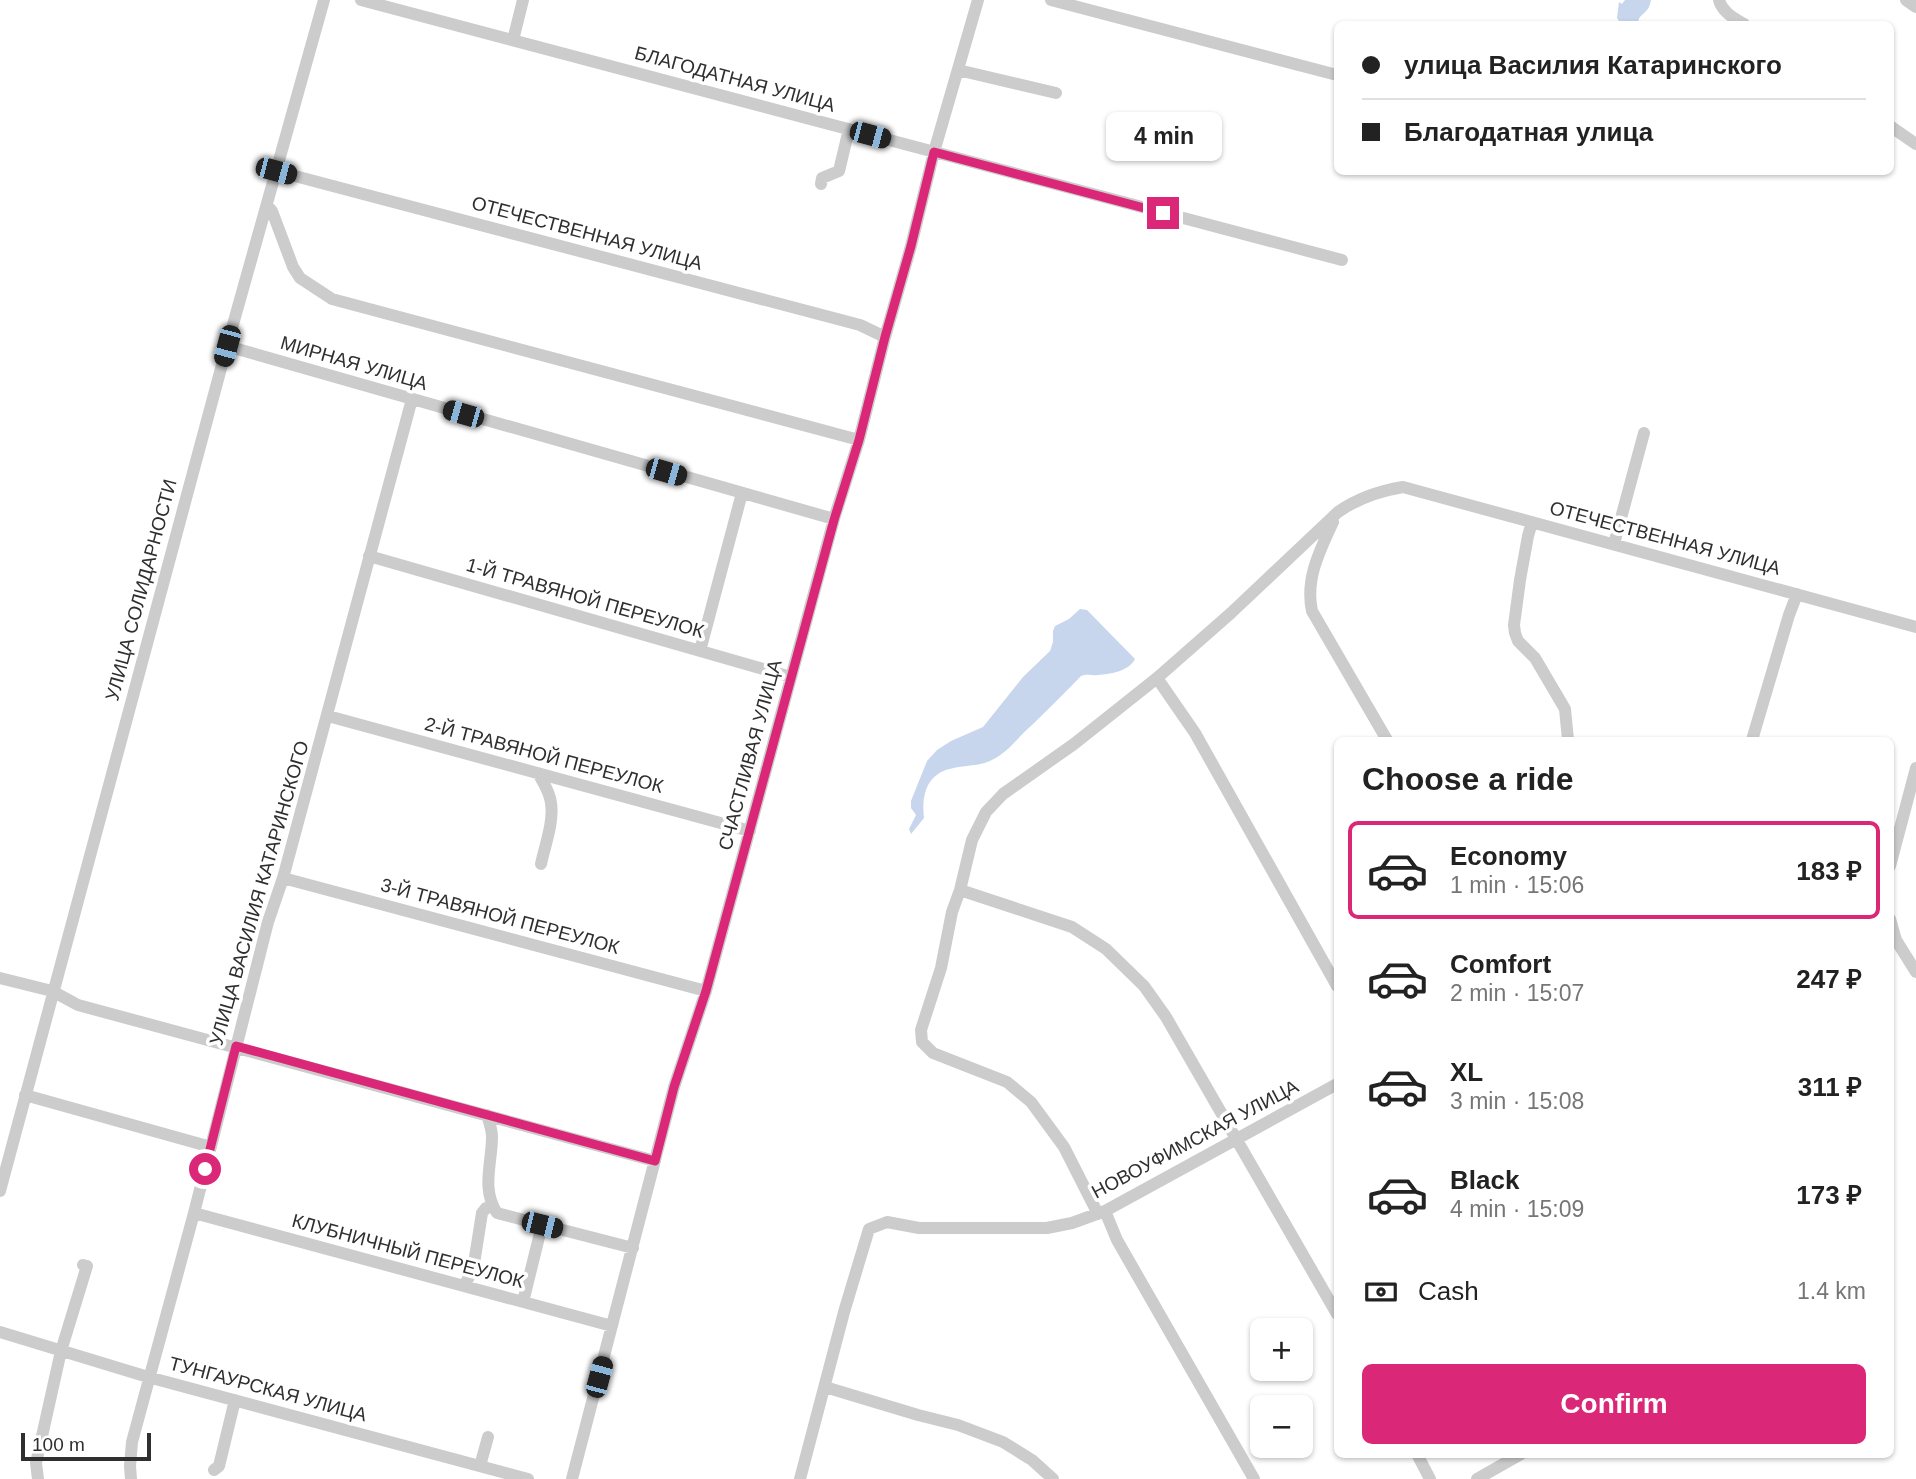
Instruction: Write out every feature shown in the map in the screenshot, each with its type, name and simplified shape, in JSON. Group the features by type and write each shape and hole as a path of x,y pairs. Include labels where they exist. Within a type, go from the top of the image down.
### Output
{"street":[{"name":"УЛИЦА СОЛИДАРНОСТИ","path":"0,1191 227,346 324,0"},
{"name":"БЛАГОДАТНАЯ УЛИЦА","path":"361,0 1342,260"},
{"path":"415,14 418,0"},
{"path":"513,40 523,0"},
{"name":"СЧАСТЛИВАЯ УЛИЦА","path":"572,1479 674,1087 706,991 834,520 859,440 934,152 978,0"},
{"path":"1051,0 1334,74"},
{"path":"1720,0 1727,13 1739,21"},
{"path":"1906,0 1916,7"},
{"path":"958,70 1056,93"},
{"path":"821,184 822,178 839,171 849,129"},
{"path":"1894,129 1916,144"},
{"name":"ОТЕЧЕСТВЕННАЯ УЛИЦА","path":"276,171 860,325 885,337"},
{"path":"267,205 300,278 331,299 859,440"},
{"name":"МИРНАЯ УЛИЦА","path":"227,346 834,520"},
{"name":"УЛИЦА ВАСИЛИЯ КАТАРИНСКОГО","path":"131,1479 132,1442 148,1377 194,1213 268,922 328,716 412,399"},
{"path":"1614,544 1644,433"},
{"name":"ОТЕЧЕСТВЕННАЯ УЛИЦА","path":"1338,512 1369,495 1403,487 1916,627"},
{"path":"700,651 742,493"},
{"path":"1254,1479 1065,1147 1031,1102 1007,1082 933,1053 922,1042 921,1030 941,968 952,912 972,841 986,812 1003,794 1074,744 1157,678 1242,603 1338,512"},
{"path":"1338,512 1314,566 1309,587 1312,611 1385,737"},
{"path":"1532,522 1520,580 1515,633 1518,641 1535,658 1565,709 1568,737"},
{"name":"1-Й ТРАВЯНОЙ ПЕРЕУЛОК","path":"369,556 791,677"},
{"path":"1753,737 1788,615 1797,594"},
{"path":"1157,678 1195,733 1334,981"},
{"name":"2-Й ТРАВЯНОЙ ПЕРЕУЛОК","path":"328,716 750,831"},
{"path":"1894,851 1916,768"},
{"path":"538,773 551,802 541,864"},
{"name":"3-Й ТРАВЯНОЙ ПЕРЕУЛОК","path":"283,878 706,991"},
{"path":"960,890 1072,927 1107,949 1144,986 1166,1017 1334,1309"},
{"path":"1894,933 1916,972"},
{"path":"0,978 52,991 78,1005 655,1161"},
{"name":"НОВОУФИМСКАЯ УЛИЦА","path":"800,1479 869,1229 887,1222 919,1228 1047,1228 1072,1223 1101,1213 1334,1086"},
{"path":"25,1095 211,1147"},
{"path":"486,1115 492,1133 487,1184 497,1213 633,1248"},
{"path":"460,1285 465,1284 473,1270 482,1213 493,1206"},
{"name":"КЛУБНИЧНЫЙ ПЕРЕУЛОК","path":"194,1213 612,1326"},
{"path":"523,1302 542,1225"},
{"path":"37,1479 36,1463 61,1351 87,1266 83,1265"},
{"name":"ТУНГАУРСКАЯ УЛИЦА","path":"0,1332 148,1377 488,1472 528,1479"},
{"path":"824,1387 958,1425 1003,1442 1032,1460 1053,1479"},
{"path":"214,1470 219,1466 235,1400"},
{"path":"488,1437 488,1472"},
{"path":"1419,1458 1430,1479"},
{"path":"1477,1479 1514,1458"}],"water":[{"path":"1625,0 1651,0 1639,21 1619,21 1619,2 1622,4"},
{"path":"1080,609 1087,610 1135,659 1132,663 1114,673 1081,676 996,758 938,774 925,793 924,818 911,834 909,829 916,815 911,808 911,801 927,761 951,741 983,727 1023,677 1050,651 1055,626"}],"route":[{"path":"205,1169 236,1046 655,1161 674,1087 706,991 834,520 859,440 934,152 1163,213"}]}
